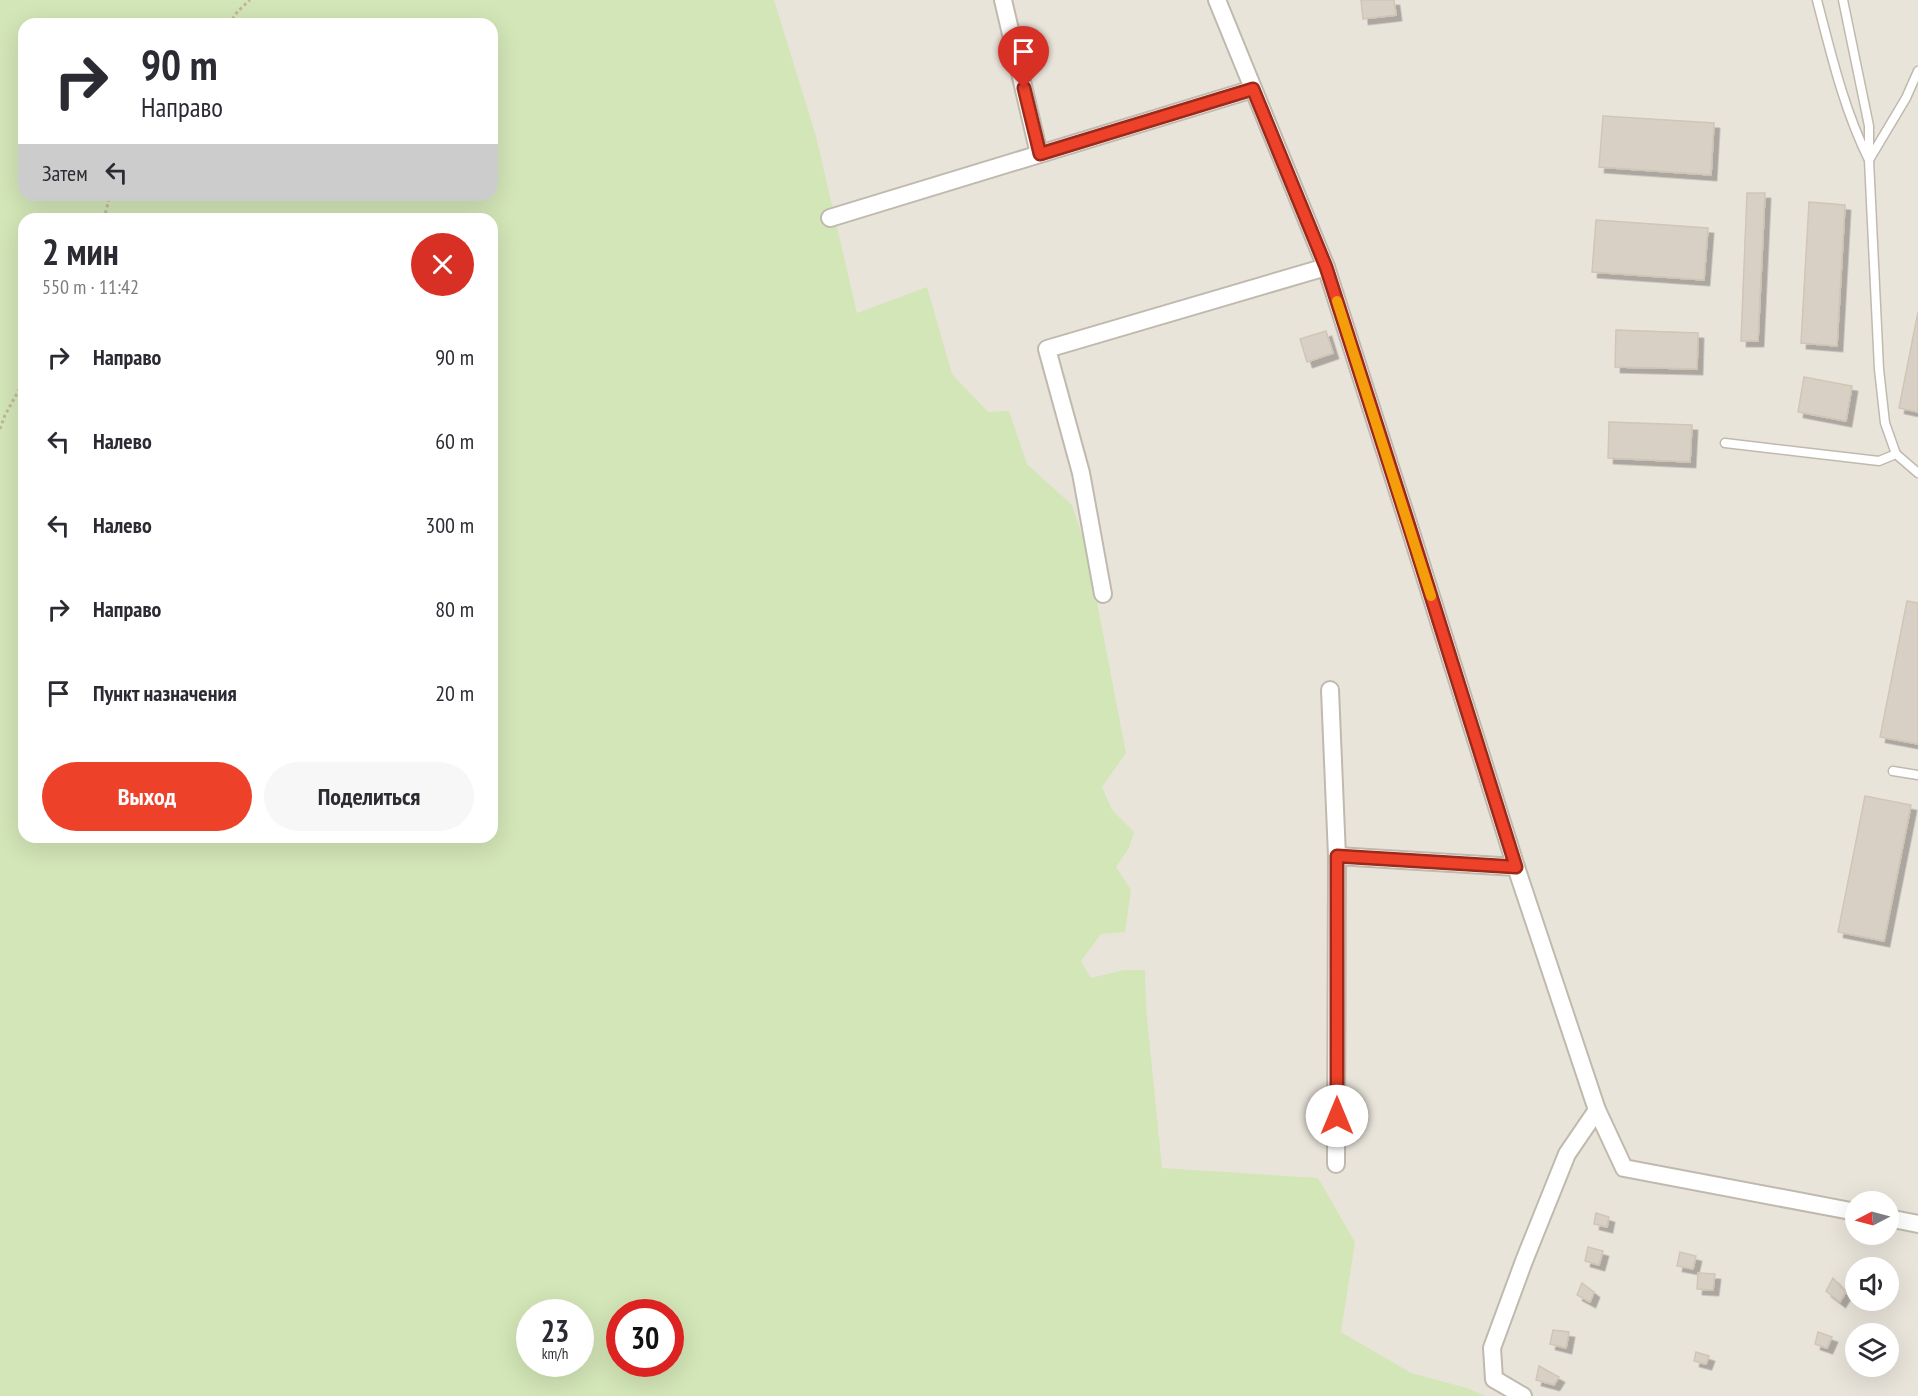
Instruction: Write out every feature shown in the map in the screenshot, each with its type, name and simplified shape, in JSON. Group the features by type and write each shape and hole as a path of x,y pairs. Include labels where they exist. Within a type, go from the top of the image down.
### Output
{"street":[{"path":"1003,0 1040,154"},
{"path":"1217,0 1326,267 1516,867 1597,1110 1624,1168 1845,1210"},
{"path":"830,218 1253,89"},
{"path":"1103,594 1081,473 1047,349 1326,267"},
{"path":"1330,690 1337,856 1336,1164"},
{"path":"1337,856 1516,867"},
{"path":"1523,1396 1494,1379 1492,1348 1567,1154 1597,1110"},
{"path":"1899,1220 1918,1224"}],"lane":[{"path":"1817,0 1833,62 1859,140 1869,160"},
{"path":"1843,0 1869,126 1879,369 1886,423 1896,454 1918,473"},
{"path":"1869,160 1918,71"},
{"path":"1725,443 1879,461 1896,454"},
{"path":"1893,771 1918,776"}],"path":[{"path":"233,18 250,0"},
{"path":"0,429 18,392"}],"shaded area":[{"path":"0,0 1918,0 1918,1396 0,1396"}],"green space":[{"path":"0,0 774,0 816,136 857,313 927,287 952,374 988,412 1009,411 1027,464 1072,505 1087,550 1126,753 1102,787 1112,810 1134,832 1129,848 1116,867 1131,890 1125,932 1101,934 1081,961 1091,978 1124,970 1145,970 1146,1007 1162,1168 1318,1178 1355,1242 1341,1332 1411,1373 1467,1388 1486,1396 0,1396"}],"building":[{"path":"1361,0 1394,0 1396,15 1363,19"},
{"path":"1603,116 1714,123 1711,175 1599,167"},
{"path":"1747,193 1765,193 1758,341 1741,341"},
{"path":"1809,202 1845,205 1837,346 1801,343"},
{"path":"1596,220 1708,228 1704,280 1592,272"},
{"path":"1918,312 1918,412 1899,408"},
{"path":"1616,330 1698,333 1697,369 1615,367"},
{"path":"1326,331 1333,353 1307,362 1300,339"},
{"path":"1804,377 1852,386 1846,421 1798,412"},
{"path":"1609,422 1692,425 1690,462 1608,458"},
{"path":"1907,601 1918,603 1918,744 1880,737"},
{"path":"1865,796 1911,805 1884,941 1838,932"},
{"path":"1596,1213 1609,1217 1607,1227 1594,1224"},
{"path":"1588,1247 1603,1251 1599,1265 1585,1261"},
{"path":"1680,1252 1696,1256 1693,1269 1677,1266"},
{"path":"1698,1273 1715,1274 1713,1290 1697,1289"},
{"path":"1833,1278 1845,1294 1840,1302 1826,1291"},
{"path":"1582,1283 1594,1292 1590,1302 1577,1295"},
{"path":"1553,1330 1569,1332 1566,1348 1550,1344"},
{"path":"1818,1332 1832,1337 1827,1348 1815,1344"},
{"path":"1696,1352 1709,1356 1706,1364 1694,1361"},
{"path":"1539,1366 1559,1377 1554,1385 1536,1380"}],"slow traffic":[{"path":"1337,301 1431,596"}],"route":[{"path":"1024,88 1040,154 1253,89 1326,267 1516,867 1337,856 1337,1116"}]}
